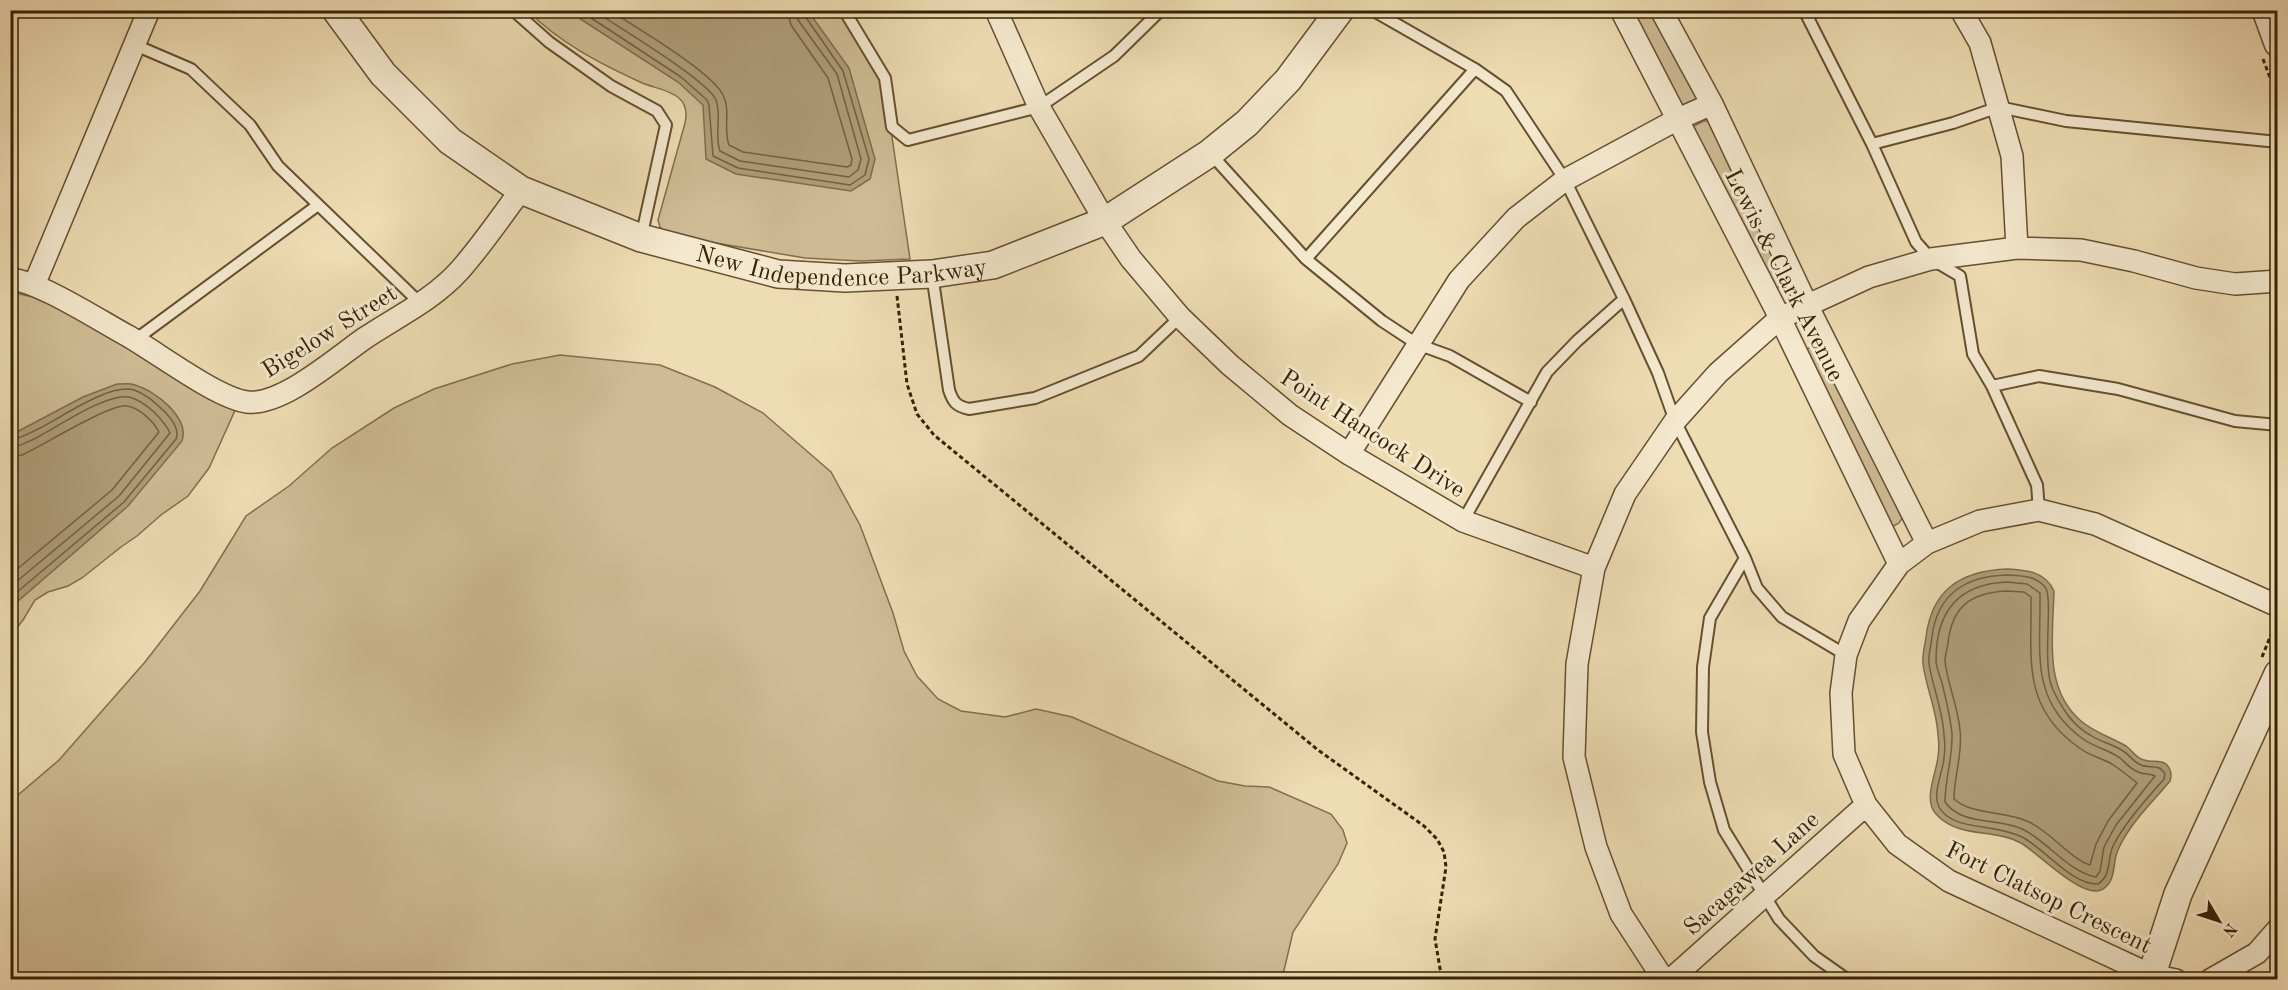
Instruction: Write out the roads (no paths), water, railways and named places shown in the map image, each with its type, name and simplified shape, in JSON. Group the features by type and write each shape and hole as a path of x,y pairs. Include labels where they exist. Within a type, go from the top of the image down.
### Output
{"street":[{"path":"34,285 149,10"},
{"name":"New Independence Parkway","path":"336,10 383,74 450,141 521,190 641,238 778,274 845,278 932,274 993,265 1105,220 1210,153 1247,123 1288,80 1340,10"},
{"name":"Point Hancock Drive","path":"996,10 1039,107 1105,220 1131,259 1180,316 1230,365 1290,416 1349,454 1464,521 1594,568"},
{"name":"Lewis & Clark Avenue","path":"1621,10 1780,318 1899,564"},
{"name":"Lewis & Clark Avenue","path":"1661,10 1712,104 1807,305 1927,543"},
{"path":"1961,10 1980,43 2012,156 2018,248"},
{"path":"2266,10 2277,43"},
{"path":"1349,454 1459,280 1516,218 1565,180 1678,119 1712,104"},
{"name":"Bigelow Street","path":"10,279 34,285 135,340 215,389 245,402 262,402 298,386 367,337 421,304 460,270 521,190"},
{"path":"1664,980 1621,914 1596,847 1574,757 1577,664 1594,568 1624,494 1676,421 1718,373 1780,318 1869,276 1930,259 2018,248 2081,250 2134,261 2196,278 2235,284 2277,280"},
{"name":"Fort Clatsop Crescent","path":"2159,978 1949,881 1897,844 1866,805 1844,754 1841,693 1846,656 1859,621 1899,564 1927,543 1980,521 2038,510 2095,524 2277,606"},
{"path":"2159,978 2178,894 2277,674"},
{"name":"Sacagawea Lane","path":"1670,980 1866,805"},
{"path":"2210,980 2257,953 2277,929"}],"lane":[{"path":"513,10 549,42 611,86 657,111 666,125 641,238"},
{"path":"844,10 885,78 892,127 908,140 1039,107 1114,56 1161,10"},
{"path":"1372,10 1475,69 1506,91 1565,180 1624,299 1658,373 1676,421 1745,558 1757,588 1782,617 1846,656"},
{"path":"1804,10 1872,144 1916,242 1930,259 1960,276 1973,354 1992,386 2037,485 2038,510"},
{"path":"135,45 191,69 250,125 278,166 421,304"},
{"path":"1306,259 1475,69"},
{"path":"1872,144 1953,123 1999,107 2066,121 2277,142"},
{"path":"1210,153 1306,259 1382,321 1417,344 1450,356 1531,402"},
{"path":"135,340 318,205"},
{"path":"932,274 952,401 969,409 1035,398 1138,356 1180,316"},
{"path":"1464,521 1547,372 1577,341 1624,299"},
{"path":"1992,386 2039,376 2118,389 2235,422 2277,425"},
{"path":"1745,558 1710,618 1702,666 1702,732 1710,782 1724,830 1779,919 1814,956 1848,980"}],"water":[{"path":"568,11 808,11 849,68 875,159 870,179 851,191 736,174 706,159 703,105 678,82"},
{"path":"117,384 135,385 161,399 181,423 182,441 128,506 11,607 11,435 83,397"},
{"path":"2007,569 2034,573 2046,579 2054,591 2052,643 2055,677 2069,708 2092,729 2126,746 2141,759 2166,764 2171,772 2170,781 2123,840 2116,855 2110,882 2101,890 2093,891 2071,881 2021,843 2010,838 1955,827 1945,822 1932,808 1930,794 1939,746 1936,717 1923,664 1929,620 1942,595 1952,586 1976,574"}]}
